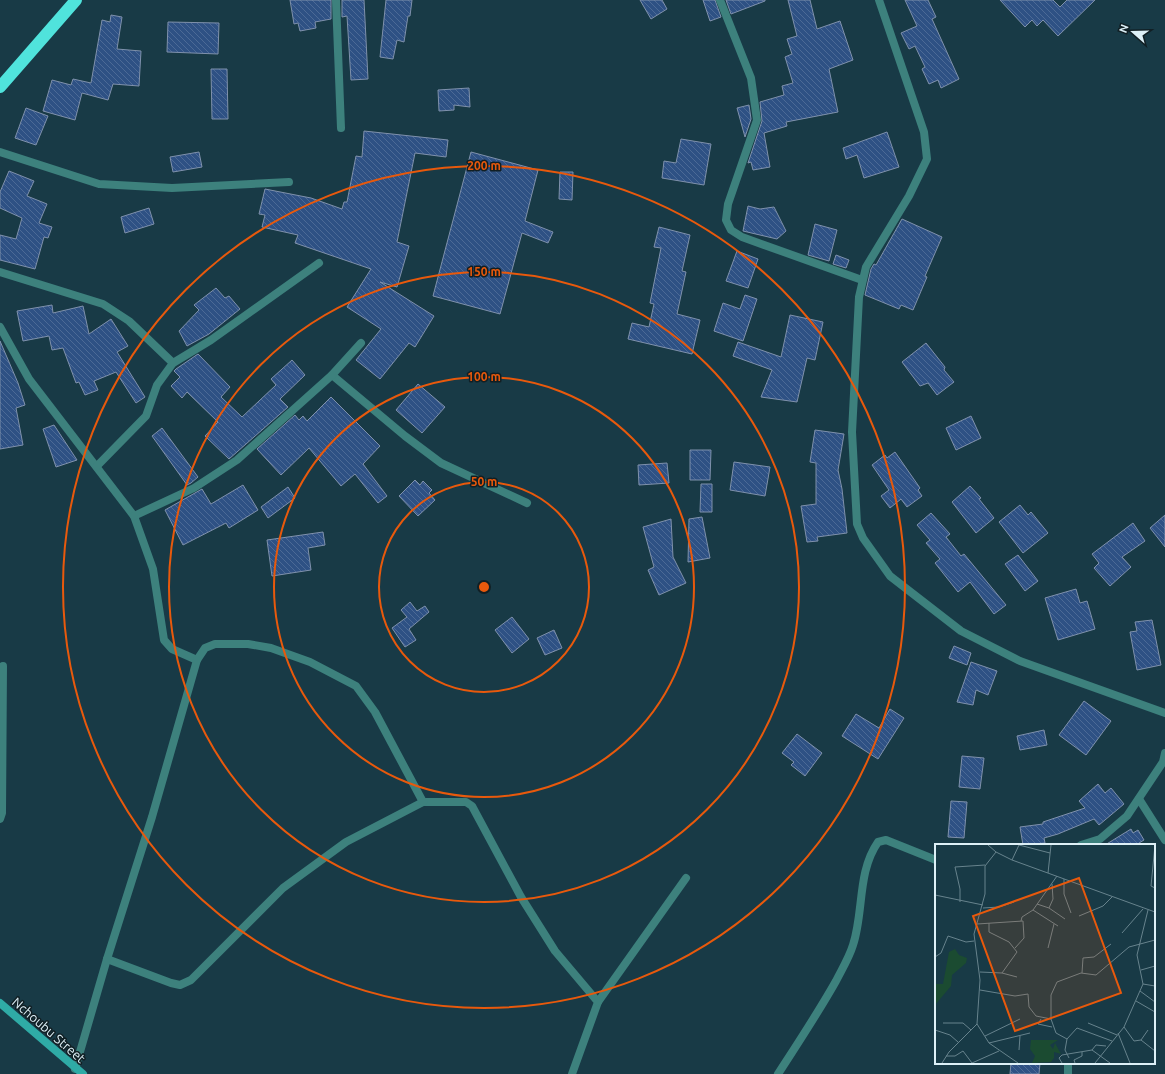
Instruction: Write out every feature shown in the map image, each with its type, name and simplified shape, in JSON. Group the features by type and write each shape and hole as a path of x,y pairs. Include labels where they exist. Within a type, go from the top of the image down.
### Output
{"highway":[{"path":"0,87 76,0"}],"street":[{"path":"336,0 341,128"},
{"path":"720,0 751,78 757,120 728,204 726,220 731,230 742,237 862,280"},
{"path":"879,0 924,132 927,159 909,196 871,257 862,280 858,304 852,432 855,511 857,524 863,538 890,576 961,631 1020,661 1165,713"},
{"path":"0,152 98,184 172,188 289,182"},
{"path":"97,466 146,416 157,385 172,363 211,340 319,263"},
{"path":"0,272 103,304 129,321 172,363"},
{"path":"0,327 29,379 134,516 153,569 164,640 172,649 197,660"},
{"path":"134,516 194,488 237,460 332,375 361,343"},
{"path":"332,375 404,436 441,463 527,503"},
{"path":"75,1069 107,959 152,817 197,660 205,648 215,644 248,644 271,648 310,662 356,686 375,712 423,802"},
{"path":"0,819 2,813 3,666"},
{"path":"1084,844 1100,839 1128,816 1163,762 1165,753"},
{"path":"1139,799 1165,840"},
{"path":"107,959 171,984 180,985 191,980 283,888 346,842 423,802 457,801 466,802 472,806 521,897 555,951 598,1002"},
{"path":"778,1074 823,1004 848,958 856,933 858,909 868,862 875,846 878,842 886,840 935,860"},
{"path":"572,1074 598,1002 686,878"},
{"name":"Nchoubu Street","path":"0,1003 75,1069 83,1074"}],"building":[{"path":"290,0 331,0 331,19 315,22 316,28 300,31 298,23 294,24"},
{"path":"342,0 364,0 368,79 351,80 347,16 342,17"},
{"path":"386,0 412,0 404,42 397,40 393,59 380,57"},
{"path":"640,0 662,0 667,9 651,19"},
{"path":"703,0 715,0 721,17 710,21"},
{"path":"726,0 765,0 765,1 731,14"},
{"path":"788,0 810,0 817,29 840,21 853,60 829,69 838,112 786,122 787,126 764,133 770,167 753,170 751,162 748,163 762,121 760,102 784,95 782,86 793,83 785,57 792,54 787,39 797,36"},
{"path":"905,0 928,0 936,17 932,19 959,79 941,88 938,80 929,84 922,69 925,67 915,46 909,49 901,33 917,26"},
{"path":"1000,0 1053,0 1060,7 1067,0 1095,0 1058,36 1043,20 1037,26 1032,20 1025,27"},
{"path":"111,15 122,17 117,49 141,51 139,86 113,84 108,100 82,93 75,120 43,111 52,80 71,85 73,79 91,83 102,20 110,22"},
{"path":"168,22 219,23 218,54 167,52"},
{"path":"211,69 227,69 228,119 212,119"},
{"path":"469,88 470,107 454,105 454,110 439,111 438,90"},
{"path":"749,105 751,119 745,137 737,108"},
{"path":"26,108 48,116 36,145 15,138"},
{"path":"364,131 448,140 446,157 415,153 397,242 409,246 397,287 380,282 434,316 415,347 409,343 380,379 356,360 381,329 347,307 371,269 295,243 298,235 262,227 265,215 259,214 265,189 311,198 342,209 344,202 347,202 356,156 362,157"},
{"path":"887,132 899,167 864,178 857,155 846,159 843,148"},
{"path":"681,139 711,144 704,185 662,178 664,161 676,163"},
{"path":"199,152 202,167 173,172 170,157"},
{"path":"471,152 538,170 525,221 553,232 548,243 522,233 500,314 433,296"},
{"path":"9,171 34,181 27,196 47,204 39,223 52,227 48,238 44,237 35,269 0,260 0,235 16,239 22,218 0,208 0,192"},
{"path":"560,172 573,172 572,200 559,199"},
{"path":"748,206 760,209 774,207 786,231 777,239 743,231"},
{"path":"149,208 154,224 125,233 121,217"},
{"path":"902,219 942,237 925,276 927,277 913,310 901,305 899,309 865,295 871,269 874,264 876,265"},
{"path":"815,224 837,230 829,261 808,255"},
{"path":"659,227 690,235 682,271 686,272 677,314 700,320 692,354 628,339 632,323 649,327 654,304 650,303 661,248 654,247"},
{"path":"737,251 758,259 748,288 726,281"},
{"path":"836,255 849,260 846,268 833,264"},
{"path":"216,288 225,298 229,296 240,309 209,334 187,346 179,331 199,310 194,305"},
{"path":"745,295 757,299 743,341 714,331 723,303 740,309"},
{"path":"52,305 53,313 83,306 89,334 111,319 128,346 117,352 145,397 136,403 116,372 94,381 98,390 85,395 79,382 76,383 63,348 52,350 49,336 23,341 17,311"},
{"path":"790,315 823,322 815,360 807,358 797,402 761,397 772,370 733,356 738,342 781,357"},
{"path":"0,341 18,383 25,405 16,408 23,445 0,449"},
{"path":"926,343 945,367 944,370 954,382 937,395 928,383 920,386 902,362"},
{"path":"198,354 230,387 221,397 242,417 276,385 271,379 292,360 305,375 280,399 288,407 229,459 205,436 218,422 187,392 182,398 171,386 180,377 174,371"},
{"path":"418,384 445,407 422,433 396,410"},
{"path":"331,397 380,446 363,464 387,496 378,503 355,474 341,486 309,448 281,475 257,449 295,415 299,420 303,416 307,421"},
{"path":"971,416 981,438 956,450 946,428"},
{"path":"54,425 77,460 56,467 43,429"},
{"path":"162,428 198,477 187,485 152,436"},
{"path":"815,430 844,434 838,470 842,489 847,533 817,537 818,541 807,542 801,506 816,504 816,463 810,462"},
{"path":"690,450 711,450 710,480 690,480"},
{"path":"895,452 920,488 918,490 922,496 907,507 901,499 890,508 881,496 889,490 872,465 885,455 887,458"},
{"path":"734,462 770,467 765,496 730,490"},
{"path":"667,463 669,483 639,485 638,465"},
{"path":"415,480 420,485 423,481 432,490 429,493 435,500 418,516 399,496"},
{"path":"701,484 712,484 712,512 700,512"},
{"path":"243,485 258,510 229,528 226,523 183,545 165,510 202,489 211,504"},
{"path":"970,486 981,498 979,499 994,518 976,533 952,502"},
{"path":"288,487 295,498 268,518 261,507"},
{"path":"1020,505 1028,515 1031,512 1048,533 1023,553 999,522"},
{"path":"931,513 950,534 946,537 961,556 964,554 1006,605 994,614 970,582 958,592 935,563 940,559 926,543 930,540 917,525"},
{"path":"1165,515 1165,547 1150,528"},
{"path":"702,517 710,558 688,562 689,519"},
{"path":"671,519 673,557 686,583 659,595 648,570 654,567 643,527"},
{"path":"1133,523 1145,541 1122,557 1131,567 1110,586 1094,568 1099,563 1092,554"},
{"path":"323,532 325,545 308,548 311,570 272,576 267,540"},
{"path":"1018,555 1038,581 1025,591 1005,564"},
{"path":"1076,589 1080,603 1087,601 1095,629 1058,640 1045,598"},
{"path":"410,602 417,611 425,606 429,612 409,629 416,640 405,647 392,628 407,617 401,610"},
{"path":"512,617 529,639 512,653 495,630"},
{"path":"1152,620 1161,665 1137,670 1130,632 1137,631 1135,622"},
{"path":"554,630 562,648 545,655 537,638"},
{"path":"954,646 971,653 967,665 949,658"},
{"path":"971,662 997,671 988,695 976,690 973,705 957,702"},
{"path":"1084,701 1111,721 1086,755 1059,735"},
{"path":"890,709 904,718 878,759 842,736 856,714 879,728"},
{"path":"1044,730 1047,745 1020,750 1017,736"},
{"path":"797,734 822,753 805,776 791,765 794,762 782,753"},
{"path":"962,756 984,758 980,789 959,787"},
{"path":"1098,784 1105,793 1111,788 1124,804 1099,825 1094,819 1058,834 1044,838 1045,843 1023,844 1020,827 1043,824 1043,822 1085,808 1079,801"},
{"path":"951,801 967,802 964,838 948,837"},
{"path":"1131,829 1133,833 1138,830 1144,840 1140,844 1107,844"},
{"path":"1011,1064 1040,1064 1039,1074 1010,1074"}]}
